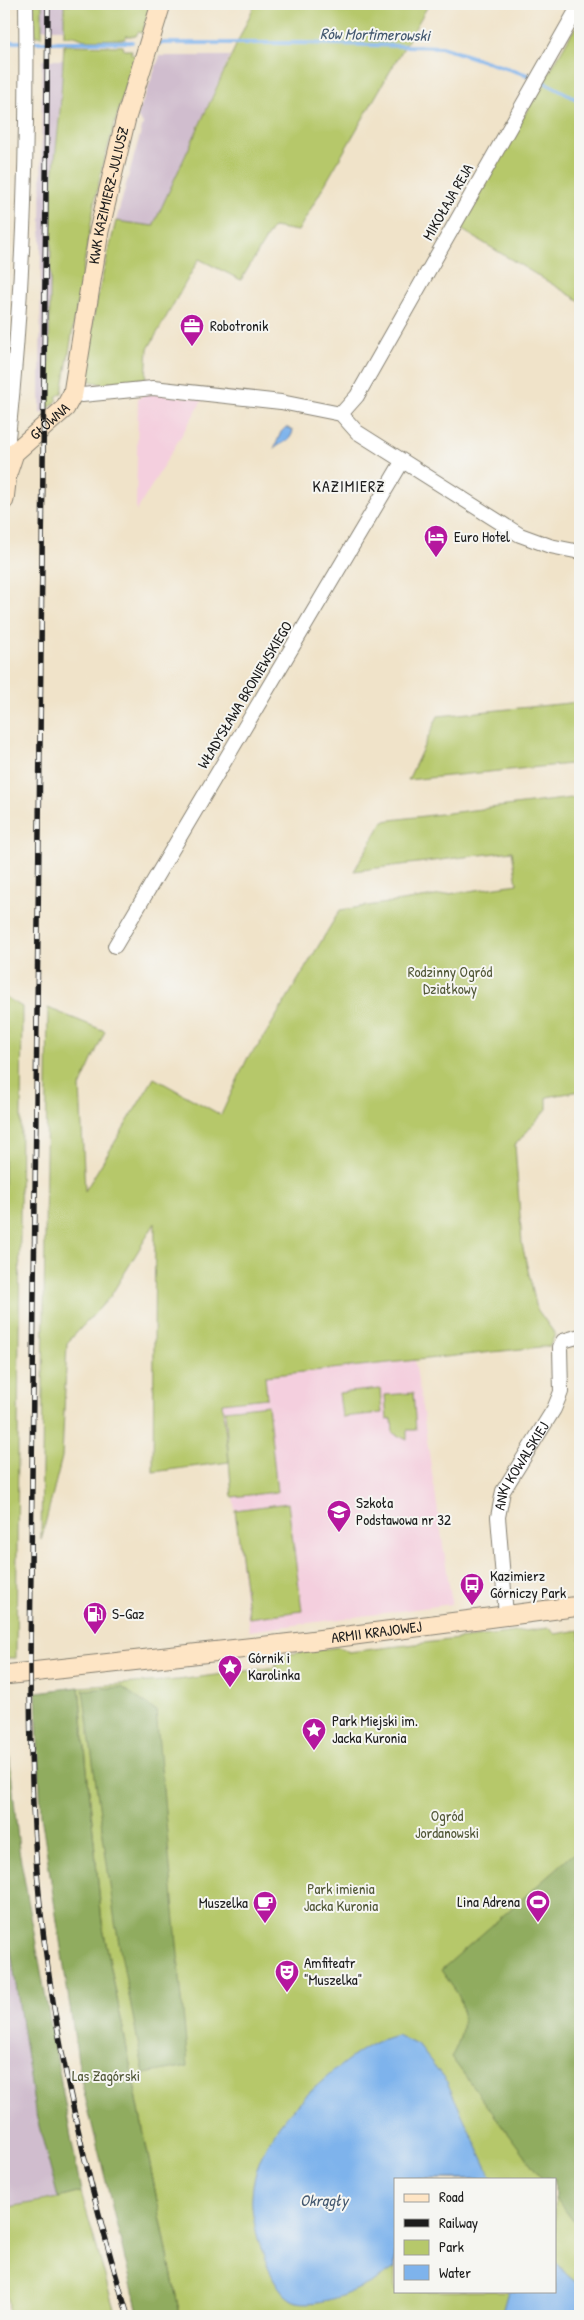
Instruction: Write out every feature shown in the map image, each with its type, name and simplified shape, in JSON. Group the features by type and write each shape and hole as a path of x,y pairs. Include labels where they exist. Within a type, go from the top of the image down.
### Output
{"street":[{"path":"4,500 7,474 14,452 8,444 8,438 19,315 23,216 26,4"},
{"name":"KWK KAZIMIERZ-JULIUSZ","path":"73,393 100,231 126,118 161,4"},
{"name":"MIKOŁAJA REJA","path":"341,414 357,396 580,4"},
{"path":"73,393 82,395 154,388 282,402 341,414 357,432 520,535 550,546 580,552"},
{"name":"GŁÓWNA","path":"14,452 65,408 73,393"},
{"name":"WŁADYSŁAWA BRONIEWSKIEGO","path":"115,946 402,462"},
{"name":"ANKI KOWALSKIEJ","path":"506,1614 498,1517 499,1504 503,1491 554,1410 561,1392 560,1347 563,1341 580,1336"},
{"name":"ARMII KRAJOWEJ","path":"4,1675 167,1657 580,1606"}],"shaded area":[{"path":"42,4 64,4 64,29 42,29"},
{"path":"160,56 230,56 153,226 116,221 143,124 137,117"},
{"path":"42,60 64,60 52,188 48,409 40,414"},
{"path":"146,393 203,399 136,512 138,399"},
{"name":"Szkoła Podstawowa nr 32","path":"415,1361 452,1604 249,1631 222,1403 267,1398 265,1376"},
{"path":"4,1905 35,2111 58,2198 4,2208"}],"green space":[{"path":"33,4 42,4 42,36 35,36"},
{"path":"64,4 151,4 142,33 138,32 136,36 126,36 125,39 85,40 75,36 64,36"},
{"path":"255,4 429,4 298,231 273,227 241,280 199,259 148,349 146,378 102,384 89,381 90,342 93,322 116,221 153,226"},
{"path":"580,19 580,301 459,228"},
{"path":"64,45 123,46 124,50 132,50 131,54 135,55 103,164 95,200 62,393 56,397 58,400 48,409 52,188 60,111"},
{"path":"580,702 580,763 408,780 438,716"},
{"name":"Rodzinny Ogród Działkowy","path":"580,797 580,1091 547,1097 547,1109 515,1145 522,1244 537,1309 555,1334 550,1346 265,1376 267,1398 222,1403 229,1462 153,1472 155,1223 110,1297 67,1343 62,1457 41,1540 48,1008 105,1031 80,1087 85,1191 154,1078 221,1115 248,1057 259,1045 340,910 517,884 512,851 354,871 383,821"},
{"path":"4,996 22,1007 16,1658 4,1658"},
{"path":"380,1389 382,1413 342,1417 339,1393"},
{"path":"413,1393 416,1430 407,1430 407,1440 393,1433 392,1419 387,1420 385,1395"},
{"path":"268,1405 277,1492 232,1497 225,1410"},
{"path":"288,1503 302,1611 249,1618 235,1510"},
{"name":"Park imienia Jacka Kuronia","path":"549,1628 555,1634 580,1630 580,2316 180,2316 102,1923 79,1687 178,1680 276,1667 275,1656 339,1647 349,1652"},
{"name":"Las Zagórski","path":"79,1687 102,1923 180,2316 139,2316 81,2080 41,1815 36,1692"},
{"path":"122,1687 156,1711 188,2066 144,2074 115,1922 83,1690"},
{"path":"4,1701 19,1850 81,2192 58,2198 35,2111 4,1905"},
{"path":"580,1848 580,2230 556,2198 556,2178 541,2178 451,2057 461,2034 463,2017 457,1993 441,1970"},
{"path":"81,2192 116,2316 8,2316 9,2303 4,2290 4,2208"}],"water":[{"path":"286,427 293,431 292,435 274,449 281,432"},
{"name":"Okrągły","path":"397,2035 419,2046 447,2082 492,2178 394,2178 394,2269 362,2287 335,2298 309,2303 297,2302 287,2297 278,2286 270,2272 258,2238 254,2221 252,2195 259,2163 279,2125 310,2092 351,2057 387,2038"},
{"path":"556,2261 566,2274 580,2286 580,2316 501,2316 508,2292 556,2292"}],"waterway":[{"name":"Rów Mortimerowski","path":"9,42 132,42"},
{"name":"Rów Mortimerowski","path":"159,43 301,43 441,47 534,77"},
{"name":"Rów Mortimerowski","path":"540,80 580,101"}],"railway":[{"path":"48,4 30,1661 32,1788 41,1914 55,2016 87,2167 128,2316"}],"place":[{"name":"Robotronik","path":"192,347"},
{"name":"Euro Hotel","path":"436,558"},
{"name":"Szkoła Podstawowa nr 32","path":"339,1533"},
{"name":"Kazimierz Górniczy Park","path":"472,1606"},
{"name":"S-Gaz","path":"95,1635"},
{"name":"Górnik i Karolinka","path":"230,1688"},
{"name":"Park Miejski im. Jacka Kuronia","path":"314,1751"},
{"name":"Lina Adrena","path":"538,1923"},
{"name":"Muszelka","path":"265,1924"},
{"name":"Amfiteatr \"Muszelka\"","path":"287,1993"}],"district":[{"name":"KAZIMIERZ","path":"349,486"}],"park label":[{"name":"Ogród Jordanowski","path":"447,1824"}]}
